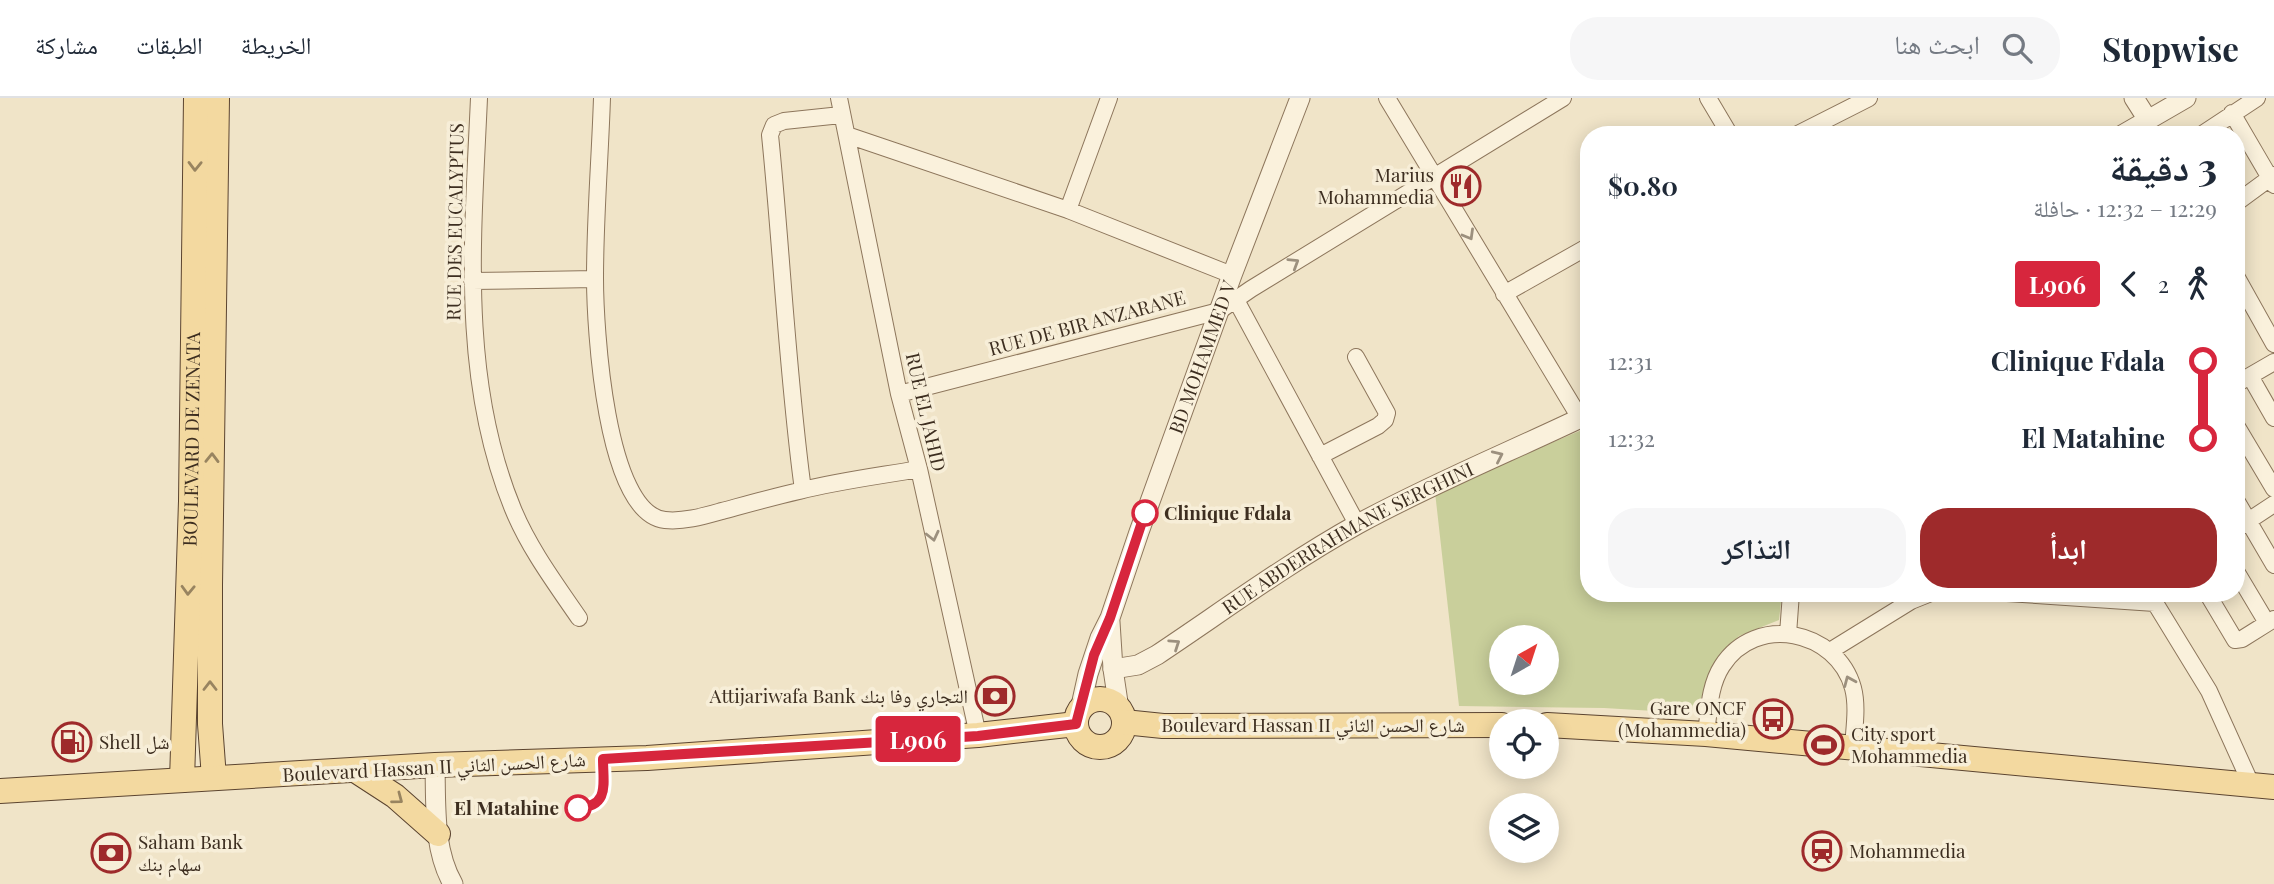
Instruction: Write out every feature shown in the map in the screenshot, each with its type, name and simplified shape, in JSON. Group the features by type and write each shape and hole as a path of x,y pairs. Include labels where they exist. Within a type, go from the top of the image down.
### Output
{"main road":[{"name":"BOULEVARD DE ZENATA","path":"197,98 210,724 214,778"},
{"name":"BOULEVARD DE ZENATA","path":"182,780 217,98"},
{"path":"1106,700 1121,715 1119,737 1105,747 1089,744 1082,739 1078,717 1091,701 1106,700"},
{"name":"Boulevard Hassan II شارع الحسن الثاني","path":"1121,715 1163,726 1489,725"},
{"name":"Boulevard Hassan II شارع الحسن الثاني","path":"0,791 435,765 647,758 978,736 1078,717"},
{"path":"185,725 210,724"},
{"path":"1559,726 1706,734 2190,780 2266,783"},
{"path":"355,770 395,796 438,834"}],"street":[{"name":"RUE DES EUCALYPTUS","path":"479,98 471,281 476,358 491,437 506,489 520,524 540,561 579,618"},
{"path":"602,98 595,279 599,354 611,437 628,489 640,506 657,519 688,519 803,490 919,469"},
{"name":"RUE EL JAHID","path":"839,98 899,394 919,469 978,736"},
{"path":"1068,210 1109,98"},
{"name":"BD MOHAMMED V","path":"1078,717 1091,665 1232,275 1300,98"},
{"path":"1388,98 1504,294 1580,408"},
{"name":"RUE DE BIR ANZARANE","path":"899,394 1219,311 1563,98"},
{"path":"1708,98 1725,126"},
{"path":"1814,126 1869,98"},
{"path":"2134,98 2148,120"},
{"path":"2138,126 2186,98"},
{"path":"2214,126 2257,98"},
{"path":"2232,113 2240,126"},
{"path":"803,490 793,419 770,135 774,125 784,121 841,115"},
{"path":"2245,134 2272,179 2245,197"},
{"path":"847,135 1068,210 1232,275"},
{"path":"1504,294 1580,251"},
{"path":"471,281 595,279"},
{"path":"2245,292 2274,344"},
{"path":"1236,300 1357,524"},
{"path":"1320,456 1385,420 1387,413 1356,357"},
{"path":"2245,379 2274,362"},
{"path":"2245,382 2274,418"},
{"name":"RUE ABDERRAHMANE SERGHINI","path":"1113,669 1138,665 1157,655 1357,524 1447,479 1580,418"},
{"path":"2245,440 2274,489"},
{"path":"2245,524 2274,504"},
{"path":"2245,528 2274,565"},
{"path":"2212,602 2235,640 2242,639 2270,621 2245,584"},
{"path":"1788,634 1790,602"},
{"path":"1830,651 1909,602"},
{"path":"2154,602 2266,783"},
{"name":"BD MOHAMMED V","path":"1110,618 1113,669 1121,715"},
{"path":"1706,734 1716,677 1723,664 1749,642 1763,636 1788,634 1819,643 1840,662 1853,686 1855,699 1853,748"},
{"path":"435,765 438,834 441,852 453,884"}],"green space":[{"path":"1580,431 1580,602 1781,602 1779,620 1739,636 1710,671 1700,702 1688,713 1604,708 1459,706 1435,492"}],"bus line":[{"name":"L906","path":"578,808 592,806 600,799 603,759 978,736 1076,724 1094,655 1110,618 1145,513"}],"place":[{"name":"Marius Mohammedia","path":"1461,186"},
{"name":"Clinique Fdala","path":"1145,513"},
{"name":"Attijariwafa Bank التجاري وفا بنك","path":"995,696"},
{"name":"Gare ONCF (Mohammedia)","path":"1773,719"},
{"name":"Shell شل","path":"72,742"},
{"name":"City sport Mohammedia","path":"1824,745"},
{"name":"El Matahine","path":"578,808"},
{"name":"Mohammedia","path":"1822,851"},
{"name":"Saham Bank سهام بنك","path":"111,853"}]}
